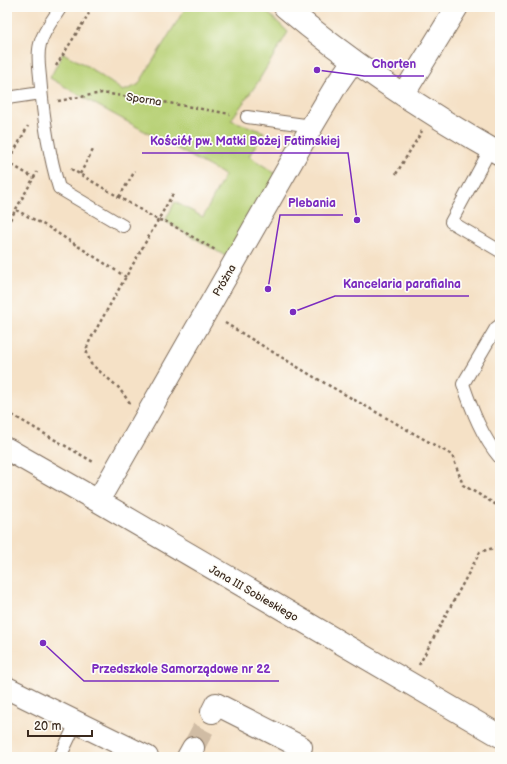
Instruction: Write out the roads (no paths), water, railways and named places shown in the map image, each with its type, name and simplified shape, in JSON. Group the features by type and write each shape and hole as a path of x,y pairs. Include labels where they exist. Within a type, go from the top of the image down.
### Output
{"street":[{"path":"284,7 353,61 404,95 495,151"},
{"path":"404,95 457,7"},
{"name":"Próżna","path":"98,501 312,126 337,84 353,61"},
{"name":"Jana III Sobieskiego","path":"7,450 98,501 500,736"},
{"path":"7,688 147,757"},
{"path":"212,712 216,704 301,747"}],"lane":[{"path":"61,7 40,43 39,57 42,107 50,158 59,188 123,226"},
{"path":"7,98 41,93"},
{"path":"247,117 312,126"},
{"path":"495,151 451,222 500,251"},
{"path":"500,325 496,328 463,384 475,417 495,453 500,458"},
{"path":"60,757 76,723"}],"tunnel":[{"path":"193,748 212,712"}],"place":[{"name":"Chorten","path":"317,70"},
{"name":"Kościół pw. Matki Bożej Fatimskiej","path":"357,220"},
{"name":"Plebania","path":"268,289"},
{"name":"Kancelaria parafialna","path":"293,312"},
{"name":"Przedszkole Samorządowe nr 22","path":"43,643"}]}
